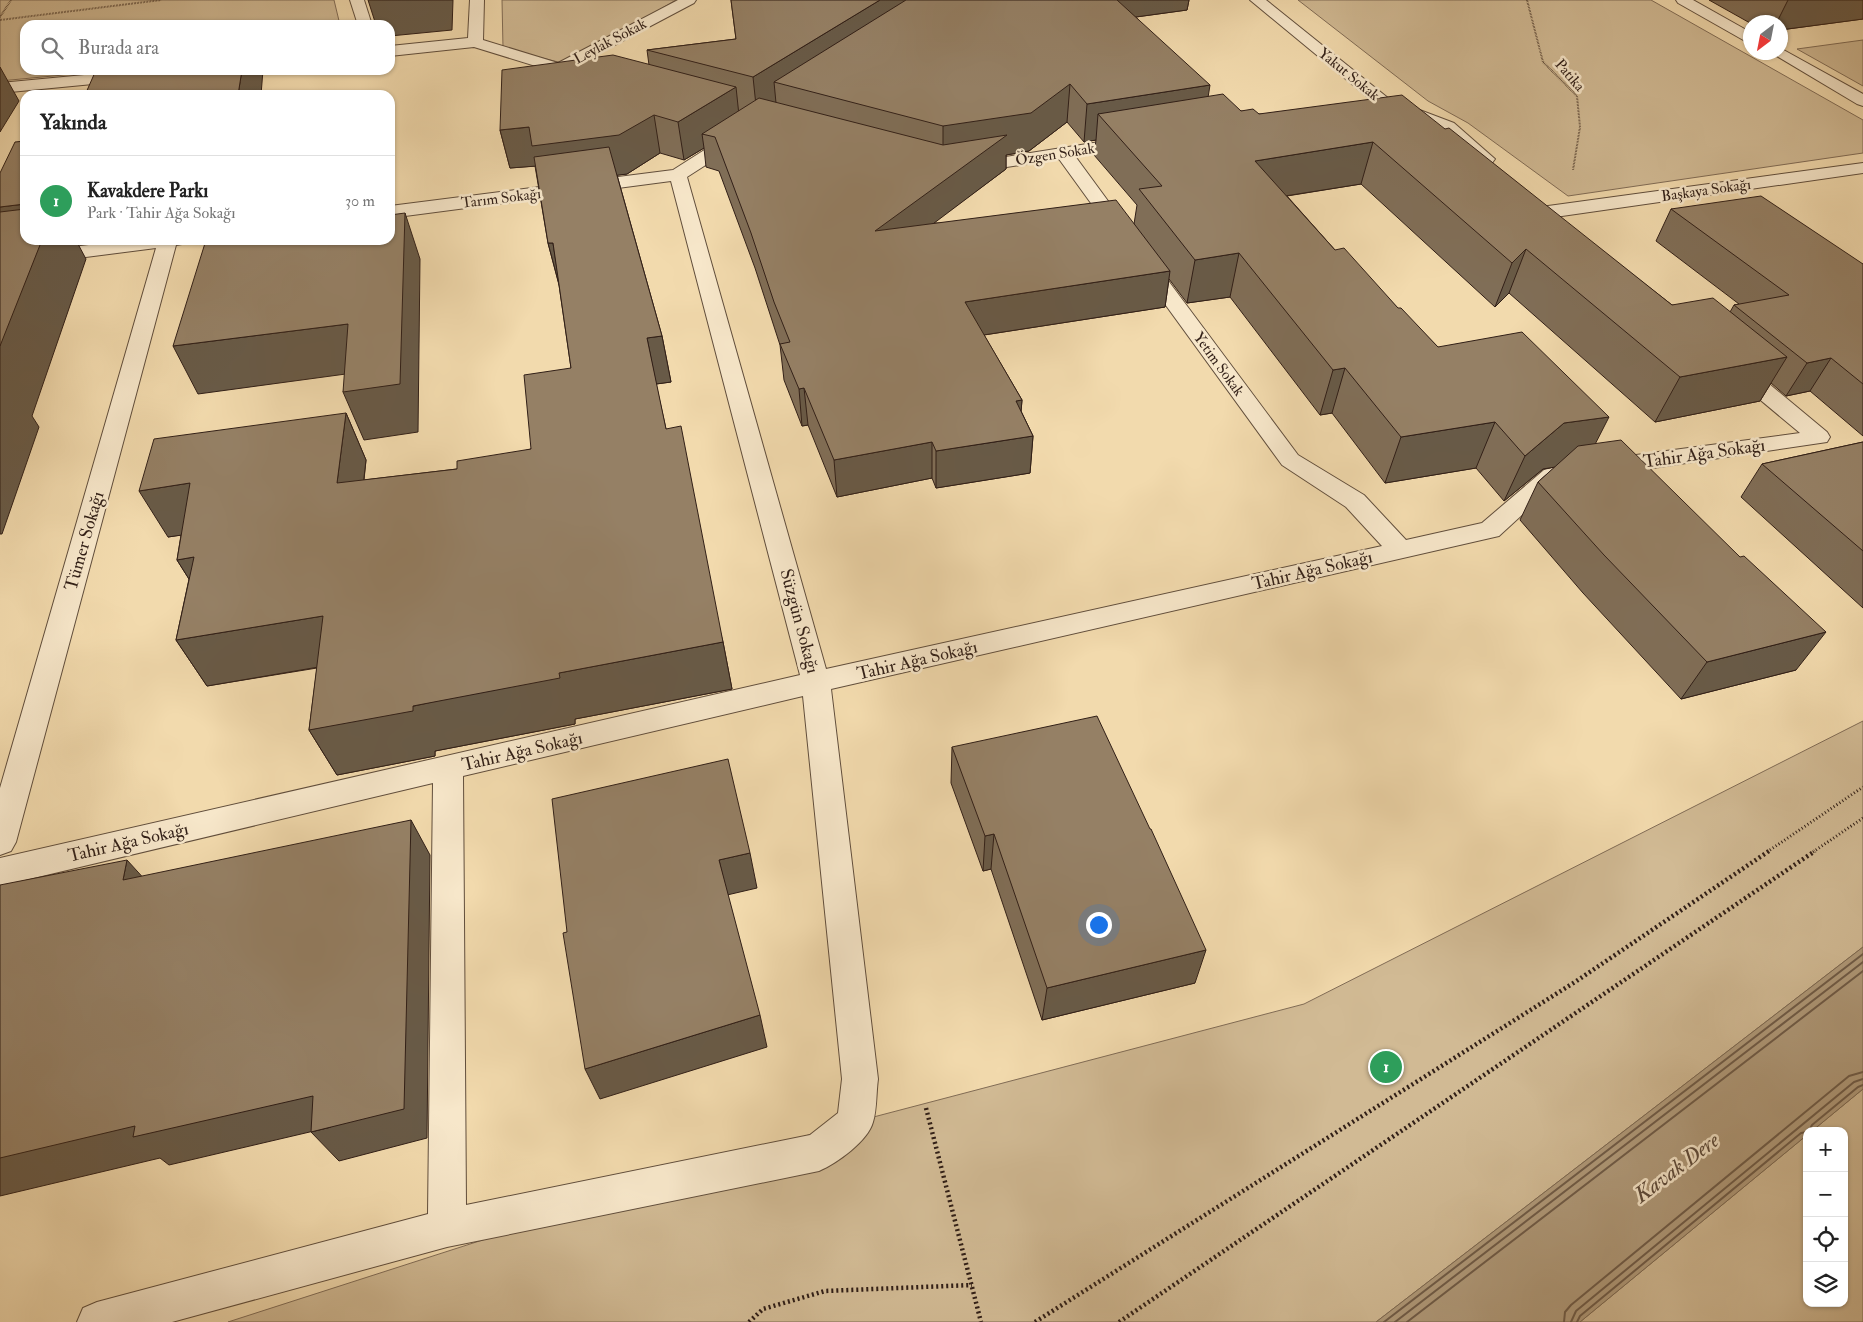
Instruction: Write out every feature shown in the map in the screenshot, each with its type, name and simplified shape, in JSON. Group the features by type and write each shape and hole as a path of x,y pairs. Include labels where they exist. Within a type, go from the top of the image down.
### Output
{"street":[{"path":"357,0 363,20"},
{"path":"475,42 477,0"},
{"name":"Leylak Sokak","path":"558,68 689,0"},
{"name":"Yakut Sokak","path":"1257,0 1382,101 1448,127 1498,169"},
{"path":"1683,0 1743,34"},
{"path":"395,50 475,42 595,78"},
{"path":"1788,58 1863,101"},
{"path":"0,88 134,75"},
{"path":"1363,104 1382,101"},
{"name":"Tarım Sokağı","path":"395,211 678,175 753,127"},
{"name":"Özgen Sokak","path":"952,170 1150,138"},
{"name":"Yetim Sokak","path":"1063,152 1290,460 1355,500 1401,550"},
{"name":"Başkaya Sokağı","path":"1548,212 1863,168"},
{"name":"Süzgün Sokağı","path":"97,1322 447,1228 819,1152 855,1122 860,1079 816,682 678,175"},
{"path":"1534,200 1564,224"},
{"path":"0,262 133,245"},
{"name":"Tümer Sokağı","path":"0,842 171,245"},
{"name":"Tahir Ağa Sokağı","path":"0,872 816,682 1490,530 1552,475 1819,437 1722,356"},
{"path":"447,1228 448,768"}],"path":[{"path":"0,19 12,0"},
{"path":"126,4 128,0"},
{"path":"0,19 161,0"},
{"name":"Patika","path":"1527,0 1543,62 1577,96 1580,127 1572,176"},
{"path":"1035,1322 1575,982 1863,787"},
{"path":"1118,1322 1863,818"},
{"path":"926,1108 981,1322"},
{"path":"749,1322 763,1309 825,1291 972,1286"}],"shaded area":[{"path":"0,0 334,0 339,20 20,20 20,75 63,75 0,81"},
{"path":"502,0 676,0 566,64 503,48"},
{"path":"1298,0 1651,0 1743,52 1743,60 1757,60 1863,120 1863,153 1568,196 1468,123 1428,101"},
{"path":"1863,40 1863,86 1797,49"},
{"path":"1863,721 1863,947 1376,1322 228,1322 824,1130 1304,1004"},
{"path":"1863,1089 1863,1322 1580,1322 1803,1138 1803,1307 1848,1307 1848,1127 1817,1127"}],"water":[{"name":"Kavak Dere","path":"1863,947 1863,1089 1817,1127 1803,1127 1803,1138 1580,1322 1376,1322"}],"building":[{"path":"731,0 880,0 753,77 647,50 736,39"},
{"path":"906,0 1117,0 1210,85 1087,104 1070,84 1031,113 943,126 774,82"},
{"path":"613,55 736,87 678,122 654,115 619,135 532,146 529,127 500,130 502,70"},
{"path":"94,75 241,75 239,90 87,90"},
{"path":"1223,94 1241,111 1253,109 1259,114 1402,95 1445,129 1449,128 1672,305 1713,298 1787,357 1680,377 1526,249 1512,263 1373,142 1255,161 1335,250 1344,248 1398,308 1401,308 1438,347 1522,332 1609,417 1564,423 1525,456 1495,422 1401,437 1345,368 1333,370 1239,253 1195,260 1139,189 1162,186 1098,114"},
{"path":"759,98 943,145 1007,135 875,231 1116,200 1170,271 965,302 1022,400 1016,401 1033,436 936,451 932,442 834,460 804,388 799,389 780,344 790,342 715,137 702,134"},
{"path":"15,142 20,142 20,205 0,207 0,173"},
{"path":"609,147 662,336 647,338 666,429 681,426 723,642 559,673 560,678 413,706 413,711 309,730 323,616 176,640 194,557 177,560 190,483 139,491 154,439 346,413 337,483 457,469 457,461 531,449 524,375 571,368 553,243 548,243 534,157"},
{"path":"1761,196 1863,264 1863,384 1831,358 1807,363 1734,305 1789,295 1671,209"},
{"path":"20,210 20,245 40,245 0,346 0,212"},
{"path":"405,213 400,384 343,392 348,324 173,346 204,245 395,245 395,214"},
{"path":"1621,440 1740,557 1744,556 1826,632 1707,662 1604,555 1538,482 1578,446"},
{"path":"1863,442 1863,551 1762,464"},
{"path":"1097,716 1206,950 1047,988 994,834 985,836 952,747"},
{"path":"728,759 750,853 719,860 760,1015 585,1069 563,933 567,932 552,799"},
{"path":"411,820 404,1109 311,1132 313,1096 133,1137 135,1126 0,1158 0,885 127,860 123,880"}],"place":[{"name":"Kavakdere Parkı","path":"1386,1067"}]}
